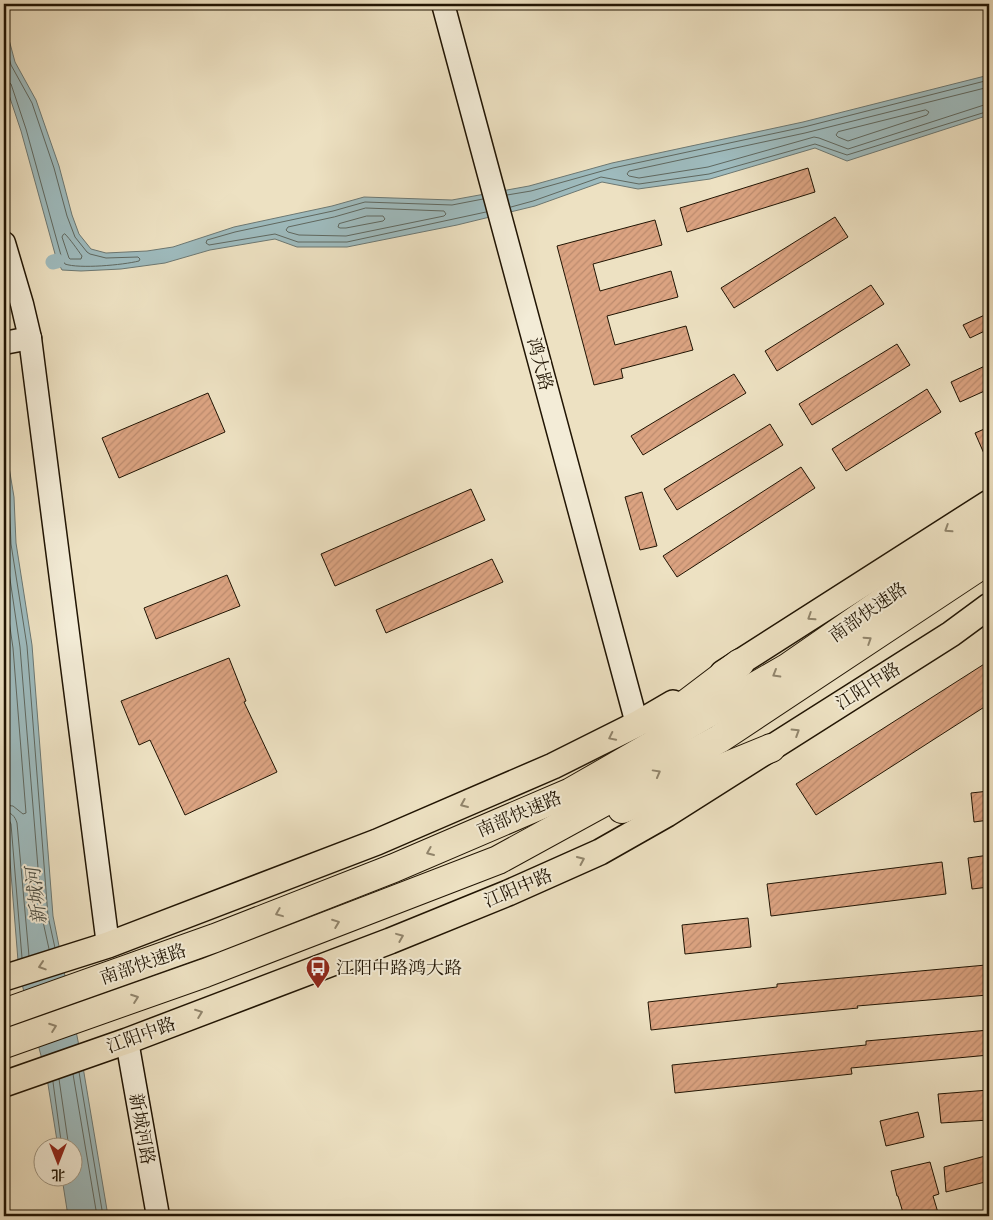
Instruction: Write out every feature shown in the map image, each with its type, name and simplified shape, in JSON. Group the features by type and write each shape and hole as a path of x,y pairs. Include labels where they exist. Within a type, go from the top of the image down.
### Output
{"highway":[{"name":"南部快速路","path":"8,1012 224,935 394,868 571,792 787,668 989,528"},
{"name":"南部快速路","path":"11,1042 206,973 498,860 719,738 989,560"},
{"path":"571,792 740,663"},
{"path":"498,860 771,748"}],"main road":[{"path":"7,977 108,945 377,842 553,766 637,724 740,663 989,503"},
{"name":"江阳中路","path":"4,1084 126,1041 390,941 508,893 600,852 666,814 771,748 950,634 989,606"}],"street":[{"name":"鸿大路","path":"443,4 637,724"},
{"path":"4,244 30,338 108,945"},
{"path":"4,343 30,338"},
{"name":"新城河路","path":"126,1041 158,1216"}],"water":[{"path":"4,21 15,62 36,100 59,166 79,234 91,249 106,253 147,251 173,247 234,227 332,206 364,197 452,200 529,186 612,163 803,122 989,75 989,115 847,161 815,148 710,179 638,189 602,182 535,206 457,225 347,247 297,247 275,239 210,250 165,263 121,269 62,270 57,261 21,131 4,80"},
{"name":"新城河","path":"4,437 14,497 16,543 32,645 53,916 82,1061 108,1216 68,1216 64,1188 82,1188 82,1138 57,1138 47,1078 19,973 4,802"}],"building":[{"path":"808,168 815,192 687,232 680,208"},
{"path":"835,217 848,237 734,308 721,288"},
{"path":"655,220 662,245 593,264 600,291 671,271 678,297 607,316 615,345 686,326 693,350 621,369 623,378 594,385 557,246"},
{"path":"871,285 884,304 777,371 765,351"},
{"path":"989,313 989,329 970,338 963,325"},
{"path":"897,344 910,365 812,425 799,404"},
{"path":"989,364 989,389 960,402 951,382"},
{"path":"734,374 746,393 643,455 631,436"},
{"path":"927,389 941,412 846,471 832,449"},
{"path":"208,393 225,432 119,478 102,438"},
{"path":"770,424 783,445 677,510 664,489"},
{"path":"989,427 989,465 975,433"},
{"path":"801,467 815,488 677,577 663,556"},
{"path":"471,489 485,520 335,586 321,554"},
{"path":"642,492 657,546 640,550 625,497"},
{"path":"492,559 503,582 386,633 376,610"},
{"path":"227,575 240,606 156,639 144,608"},
{"path":"229,658 246,701 244,702 277,772 185,815 150,740 139,745 121,701"},
{"path":"989,661 989,704 816,815 796,784"},
{"path":"989,791 989,820 974,822 971,793"},
{"path":"989,855 989,887 972,889 968,858"},
{"path":"942,862 946,894 771,916 767,884"},
{"path":"748,918 751,947 685,954 682,925"},
{"path":"986,965 988,995 857,1006 858,1008 651,1030 648,1002 777,987 777,984"},
{"path":"989,1030 989,1055 851,1068 852,1074 675,1093 672,1065 866,1045 866,1041"},
{"path":"989,1090 989,1120 941,1123 938,1094"},
{"path":"918,1112 924,1137 886,1146 880,1121"},
{"path":"989,1155 989,1181 946,1192 944,1167"},
{"path":"930,1162 939,1194 933,1196 939,1216 904,1216 891,1171"}],"waterway":[{"path":"53,262 57,261"}],"place":[{"name":"江阳中路鸿大路","path":"318,989"}]}
